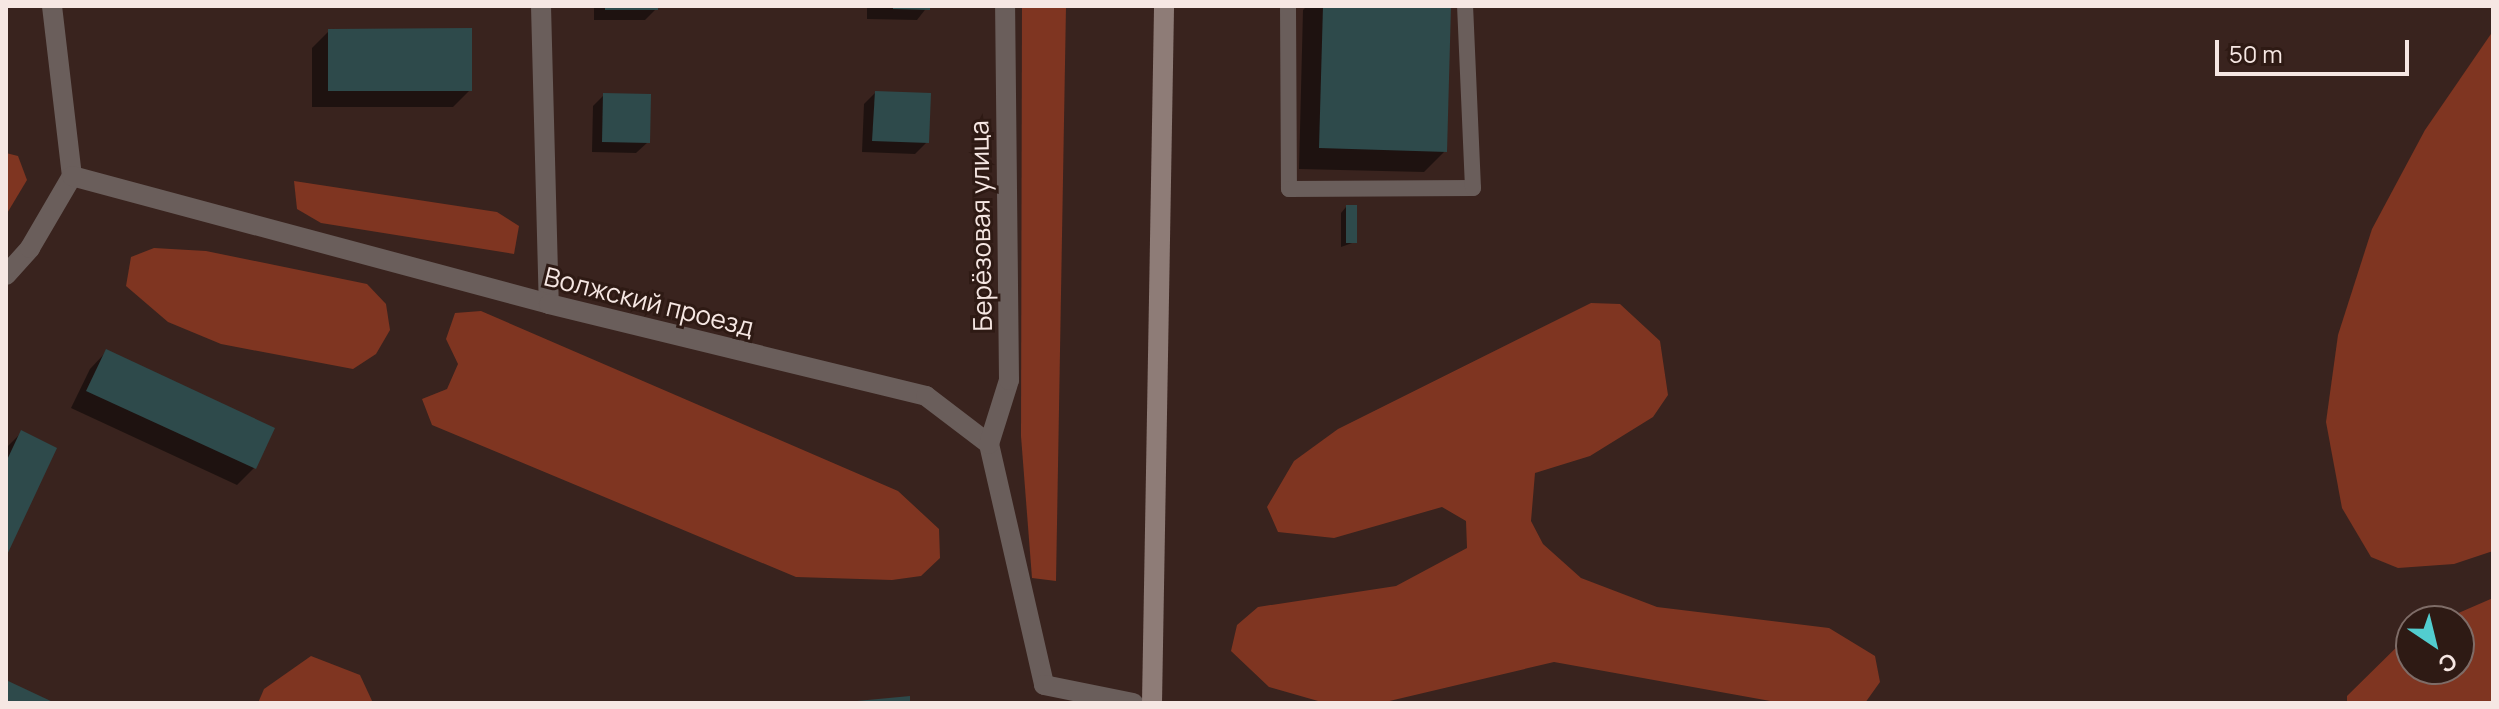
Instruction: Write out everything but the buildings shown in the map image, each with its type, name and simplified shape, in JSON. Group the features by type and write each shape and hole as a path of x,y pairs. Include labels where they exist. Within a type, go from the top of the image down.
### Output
{"street":[{"path":"6,275 30,248 72,176 52,6"},
{"path":"541,6 549,304"},
{"name":"Берёзовая улица","path":"989,444 1009,380 1005,6"},
{"path":"1152,703 1164,6"},
{"name":"Волжский проезд","path":"72,176 549,304 926,396 989,444"},
{"path":"989,444 1044,685 1133,703"}],"lane":[{"path":"1288,6 1289,189 1473,188 1465,6"}],"shaded area":[{"path":"1022,6 1066,6 1056,581 1032,578 1021,436"},
{"path":"2493,31 2493,551 2454,564 2398,568 2371,557 2342,508 2326,422 2338,335 2372,229 2425,130"},
{"path":"6,153 18,156 27,180 6,215"},
{"path":"294,181 497,212 519,226 514,254 321,223 297,209"},
{"path":"154,248 206,251 367,284 386,304 390,330 376,354 353,369 221,344 168,322 126,286 131,257"},
{"path":"1591,303 1620,304 1660,341 1668,395 1653,417 1590,456 1535,473 1531,521 1543,544 1581,578 1657,607 1829,628 1875,656 1880,682 1865,703 1782,703 1554,662 1381,703 1325,703 1269,687 1231,651 1237,625 1258,607 1396,586 1467,548 1466,521 1442,507 1334,538 1278,532 1267,507 1294,461 1338,429"},
{"path":"481,311 898,491 939,529 940,558 921,576 892,580 796,577 432,425 422,399 447,389 458,364 446,339 455,313"},
{"path":"2493,598 2493,703 2347,703 2347,696 2395,649 2395,685 2475,685 2475,606"},
{"path":"311,656 360,675 373,703 258,703 264,689"}]}
